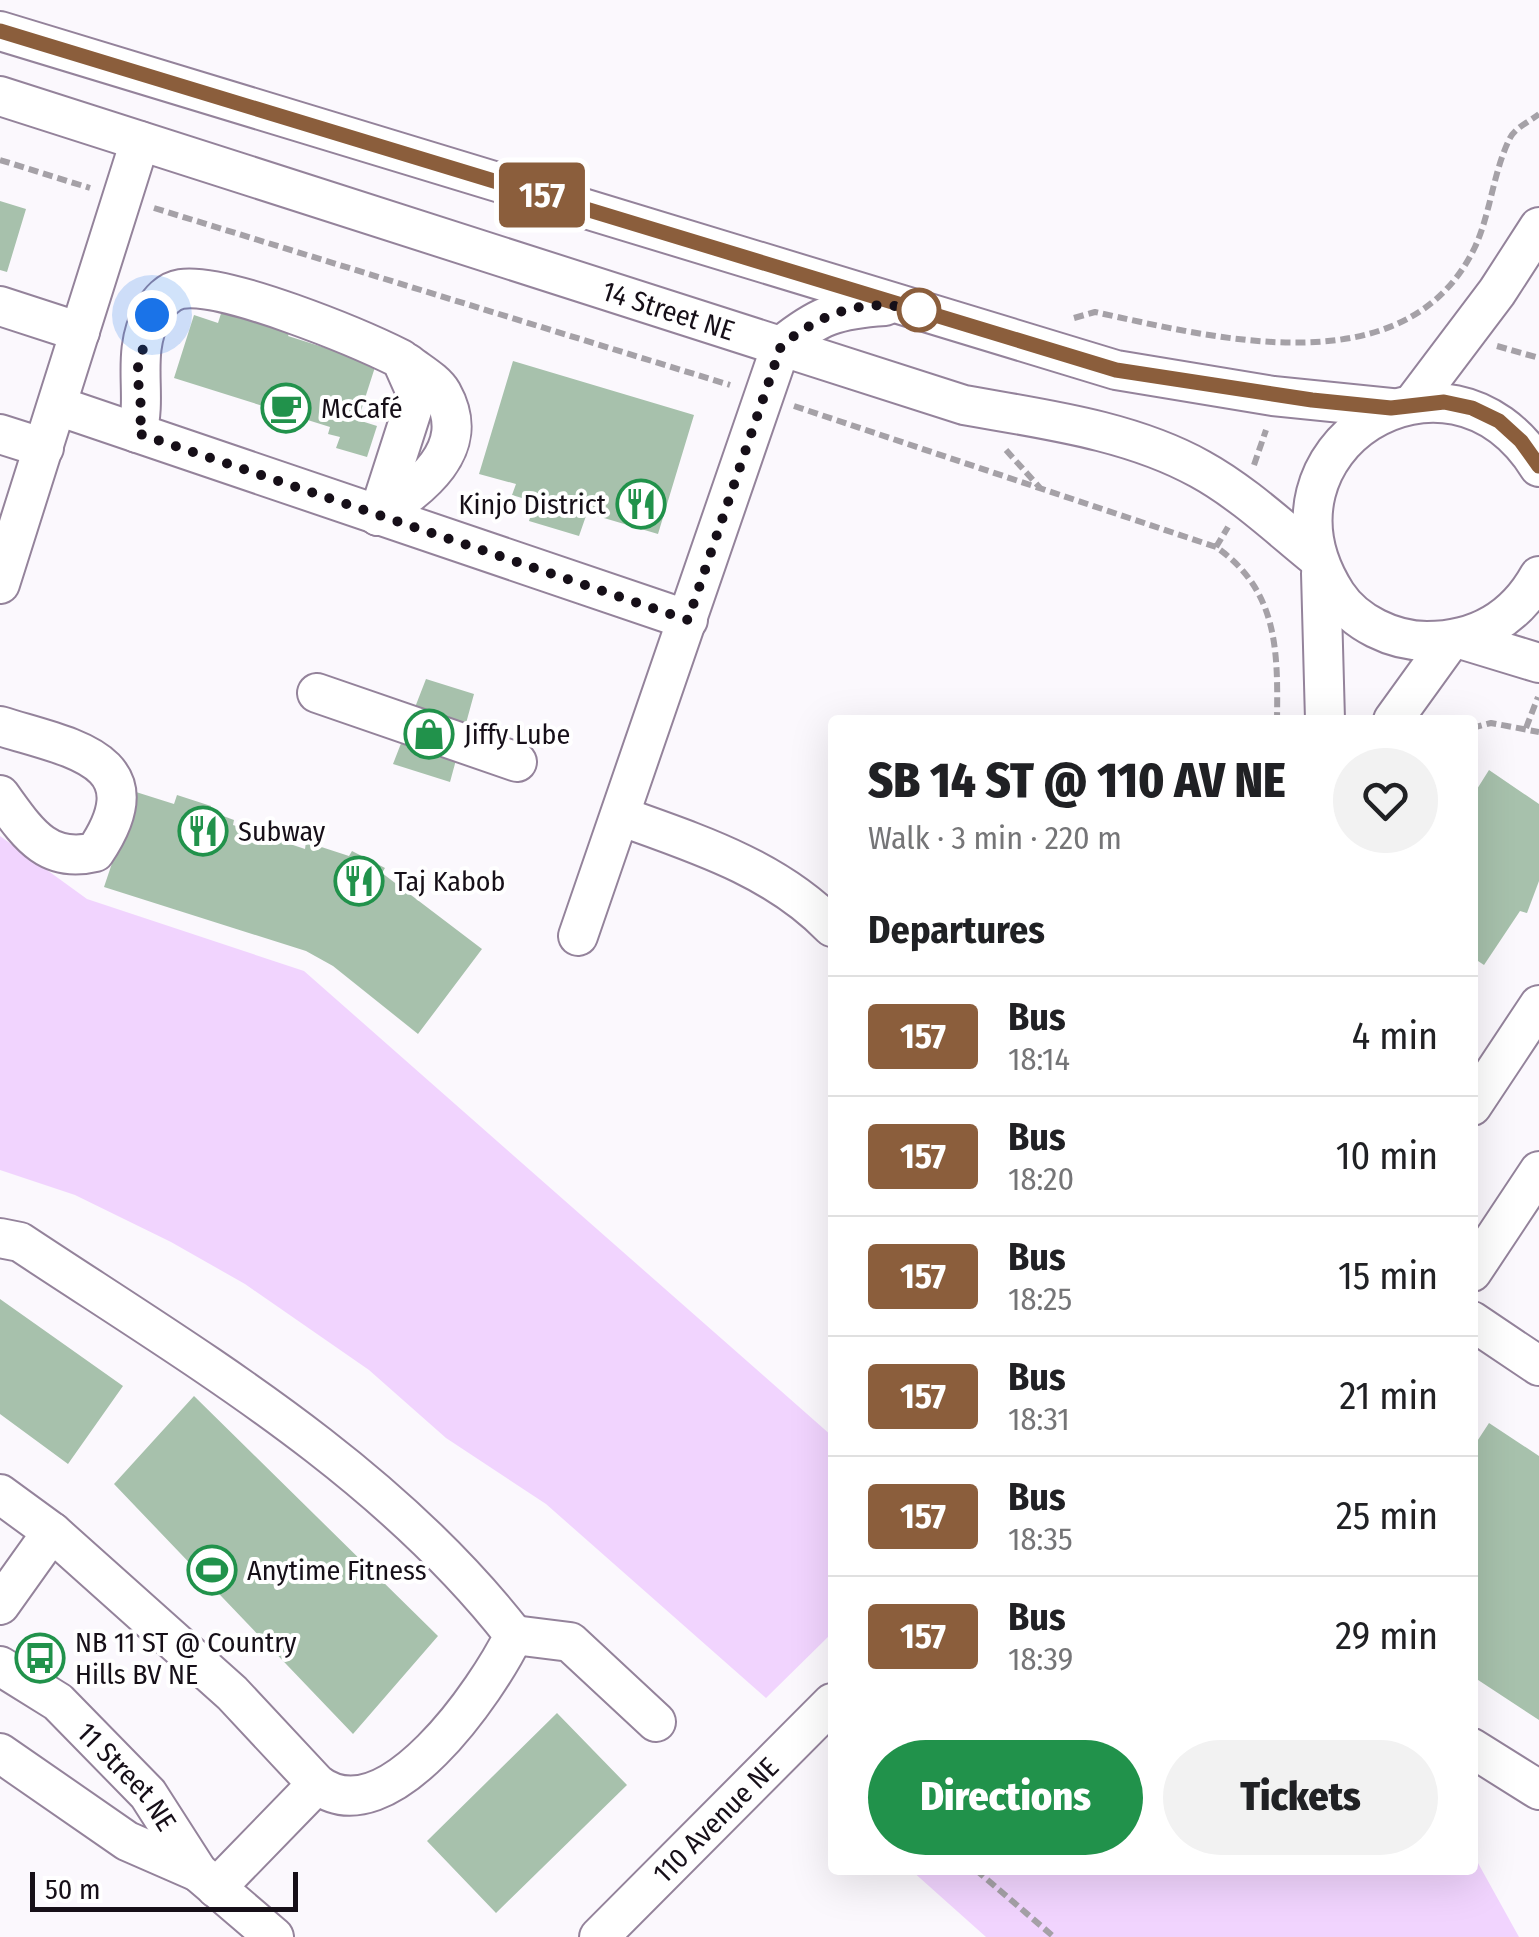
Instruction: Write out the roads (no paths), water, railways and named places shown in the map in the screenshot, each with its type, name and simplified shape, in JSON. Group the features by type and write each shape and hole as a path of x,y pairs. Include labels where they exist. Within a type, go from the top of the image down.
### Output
{"street":[{"path":"0,30 1116,370 1273,396 1402,405 1444,402 1472,408 1499,421 1521,441 1539,466"},
{"name":"14 Street NE","path":"0,96 964,405 1038,418 1175,456 1241,497 1319,564 1342,604 1373,628 1410,641 1455,640"},
{"path":"0,584 140,140"},
{"path":"1325,715 1319,564 1311,521 1325,468 1334,452 1359,426 1402,405 1497,292 1539,227"},
{"path":"137,433 142,416 137,371 142,342 152,315 166,294 181,288 212,289 320,325 402,359 417,395 378,516"},
{"path":"578,936 781,346 812,320 843,309 902,305"},
{"path":"3,319 80,332"},
{"path":"58,406 688,620"},
{"path":"0,434 44,448"},
{"path":"1539,453 1539,466"},
{"path":"1397,715 1455,640 1510,614 1539,576"},
{"path":"1455,640 1539,664"},
{"path":"317,693 517,762"},
{"path":"0,726 93,756 114,775 118,792 114,823 95,852 70,858 48,850 0,794"},
{"path":"620,816 746,865 810,904 828,923"},
{"path":"1478,1097 1539,1005"},
{"path":"1478,1263 1539,1171"},
{"path":"0,1238 20,1242 330,1450 480,1591 514,1635 570,1642 656,1722"},
{"path":"1478,1326 1539,1366"},
{"path":"0,1494 52,1532 232,1693 330,1794 349,1798 407,1776 494,1678 514,1635"},
{"path":"0,1604 52,1532"},
{"name":"11 Street NE","path":"0,1666 58,1702 148,1794 207,1880"},
{"name":"110 Avenue NE","path":"599,1937 828,1707"},
{"path":"1478,1752 1539,1790"},
{"name":"11 Street NE","path":"0,1753 128,1841 207,1880"},
{"path":"274,1937 207,1880 317,1784"}],"place":[{"name":"McCafé","path":"286,408"},
{"name":"Kinjo District","path":"641,504"},
{"name":"Jiffy Lube","path":"429,734"},
{"name":"Subway","path":"203,831"},
{"name":"Taj Kabob","path":"359,881"},
{"name":"Anytime Fitness","path":"212,1570"},
{"name":"NB 11 ST @ Country Hills BV NE","path":"40,1658"}]}
